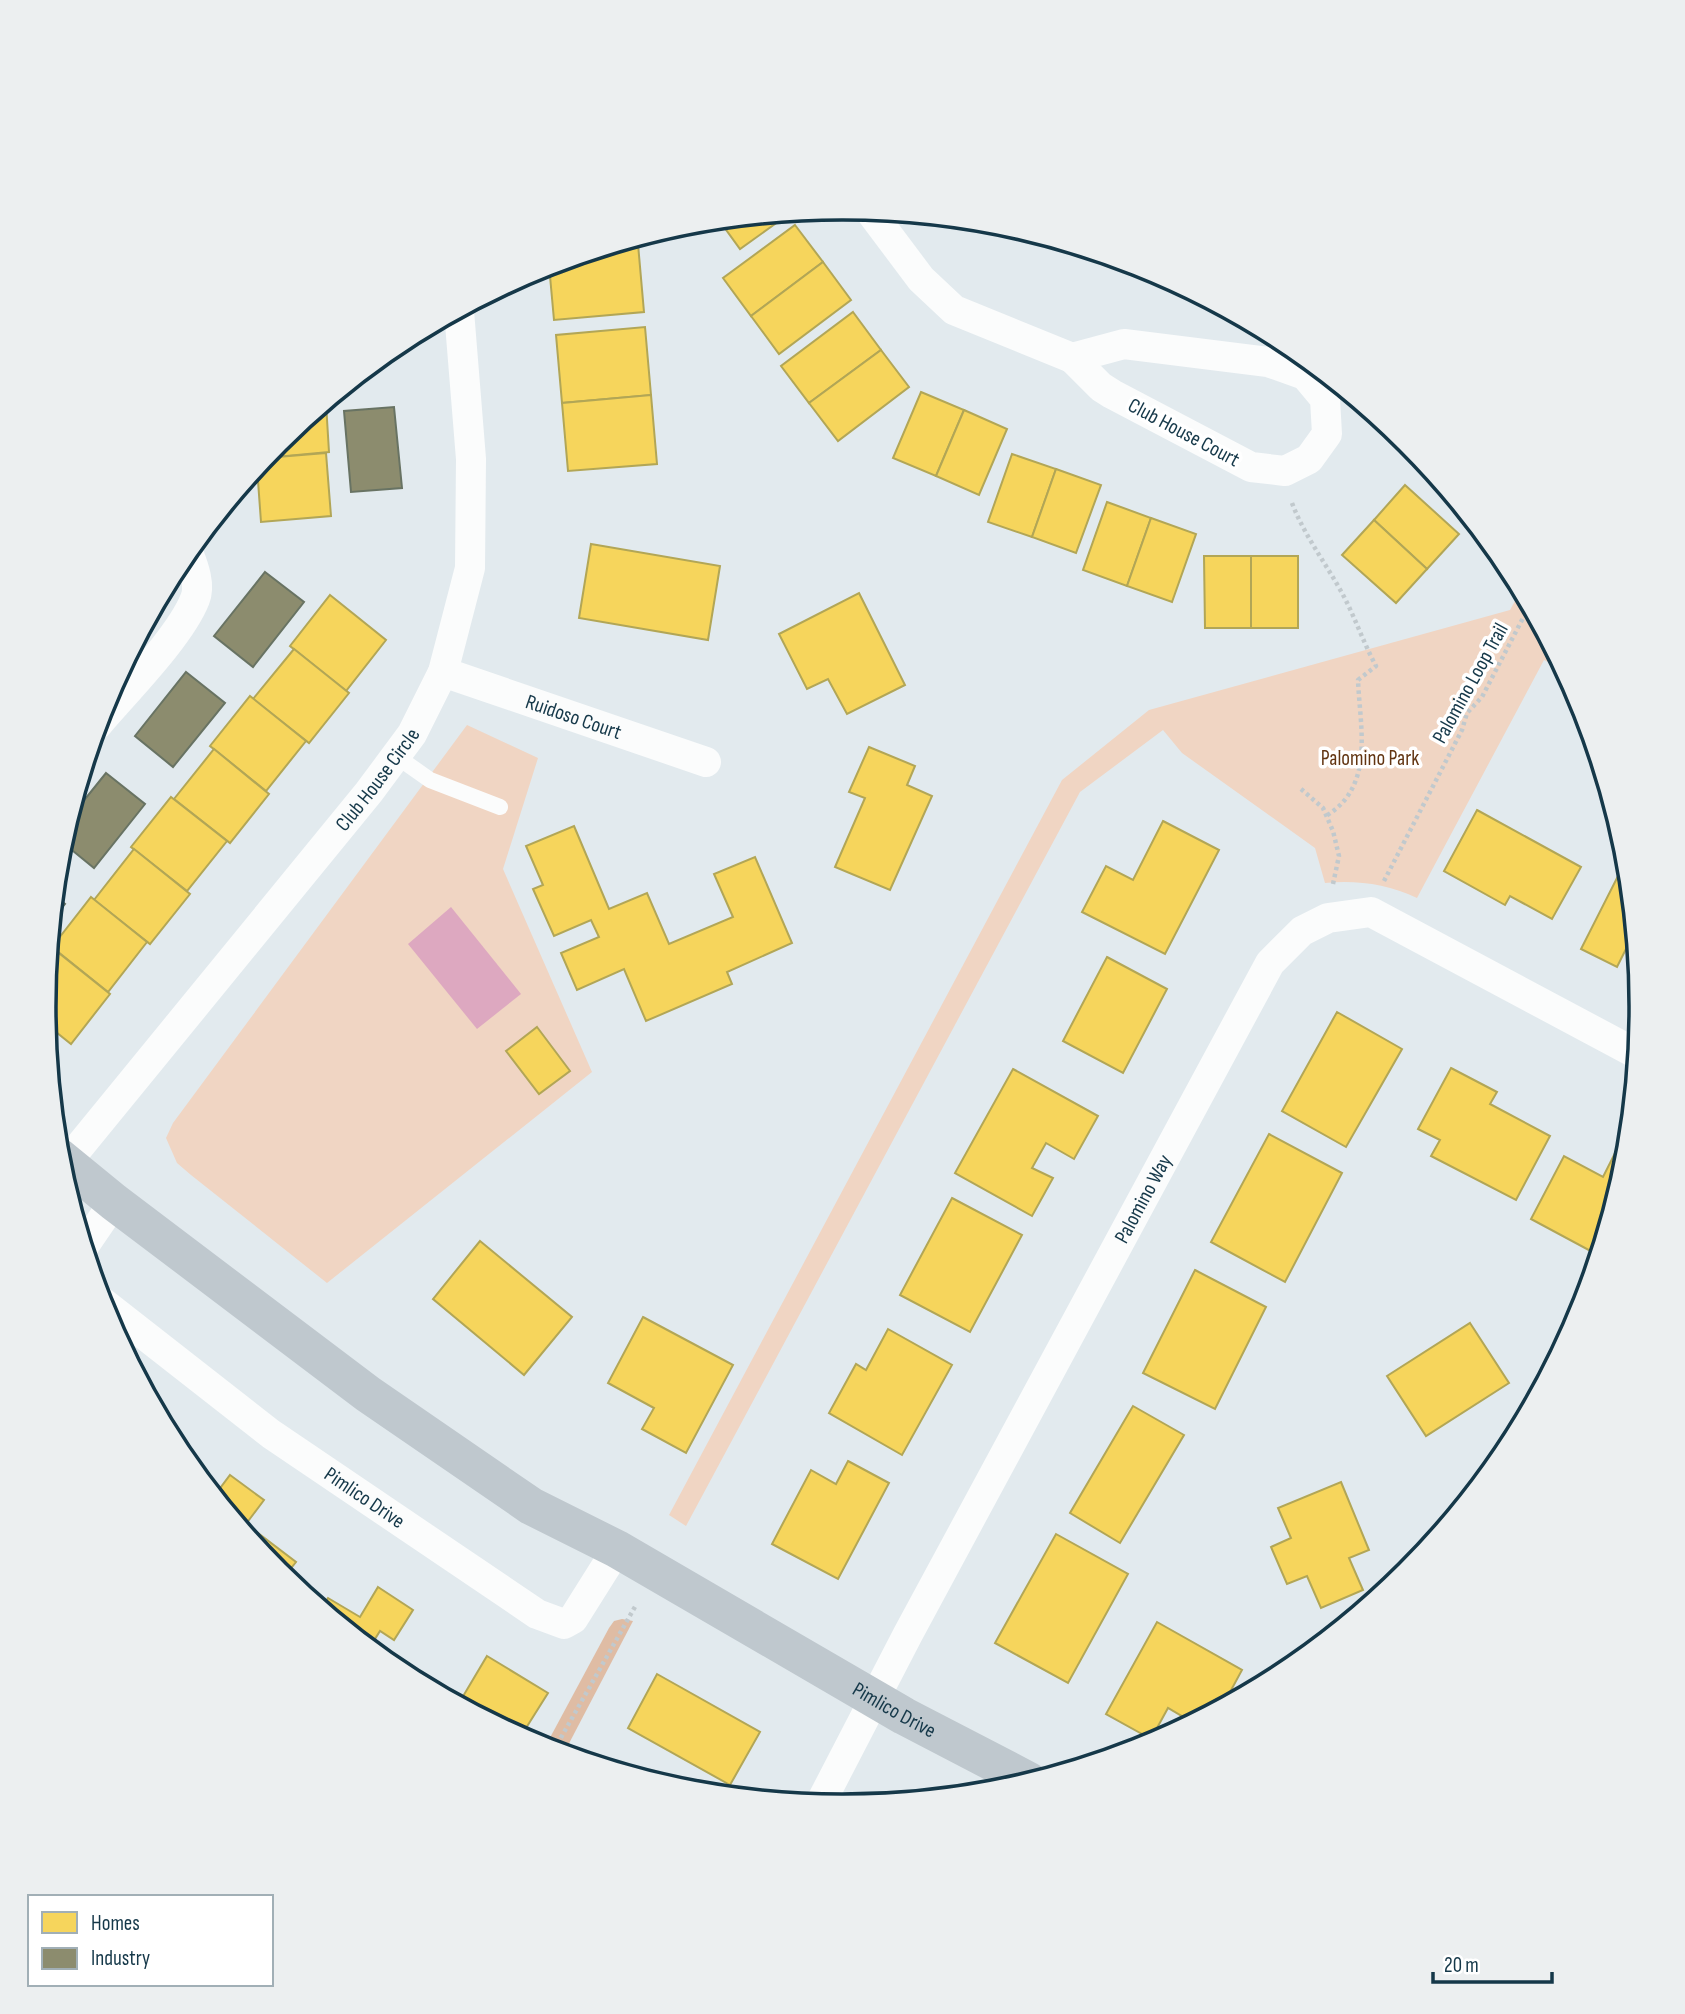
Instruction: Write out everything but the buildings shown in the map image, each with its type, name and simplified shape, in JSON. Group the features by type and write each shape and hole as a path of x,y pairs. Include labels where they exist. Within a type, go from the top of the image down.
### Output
{"street":[{"name":"Club House Court","path":"878,221 921,279 954,310 1072,358 1101,387 1122,400 1251,467 1285,471"},
{"name":"Club House Circle","path":"70,1151 360,803 412,734 443,672 470,568 471,459 460,320"},
{"path":"1072,358 1124,344 1268,362 1305,375 1325,399 1326,434 1309,459 1285,471"},
{"path":"119,699 173,635 196,597 192,565"},
{"name":"Ruidoso Court","path":"443,672 706,762"},
{"name":"Palomino Way","path":"825,1793 1269,963 1302,931 1328,918 1371,912 1627,1049"},
{"name":"Pimlico Drive","path":"73,1169 310,1352 419,1431 531,1506 617,1549 874,1698 1015,1774"},
{"path":"91,1236 114,1202"},
{"name":"Pimlico Drive","path":"119,1315 271,1434 537,1614 553,1622 564,1624 573,1619 617,1549"}],"lane":[{"path":"396,756 430,779 500,807"}],"path":[{"path":"1285,471 1289,495 1301,527 1323,559 1348,604 1376,666 1358,680 1363,752 1355,786 1342,807 1326,817"},
{"name":"Palomino Loop Trail","path":"1382,886 1462,730 1466,713 1482,696 1525,616"},
{"path":"1301,789 1323,808 1333,831 1339,856 1333,888"},
{"path":"559,1741 636,1605"}],"green space":[{"name":"Palomino Park","path":"1515,600 1550,663 1544,660 1417,898 1372,884 1325,883 1315,848 1182,753 1163,730 1080,792 686,1526 669,1515 1062,780 1149,710 1510,610"},
{"path":"467,725 538,758 503,869 592,1072 327,1283 177,1163 166,1138 173,1123"}],"shaded area":[{"path":"451,907 521,994 477,1029 408,944"},
{"path":"614,1621 633,1621 569,1744 550,1737 609,1628"}]}
